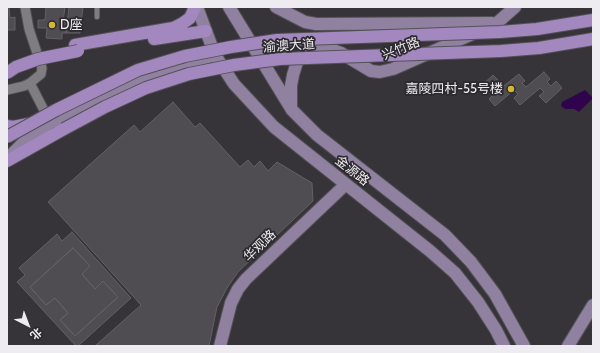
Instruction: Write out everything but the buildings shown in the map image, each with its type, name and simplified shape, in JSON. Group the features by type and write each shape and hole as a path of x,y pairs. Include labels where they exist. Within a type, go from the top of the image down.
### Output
{"main road":[{"path":"7,73 16,67 38,59 77,48 173,28 190,18 196,7"},
{"name":"渝澳大道","path":"7,137 29,124 138,70 185,56 277,40 500,32 537,29 593,20"},
{"path":"7,64 34,53 206,31"},
{"name":"渝澳大道","path":"7,160 105,107 146,88 189,74 234,65 280,59 501,51 540,48 593,39"},
{"path":"7,126 13,127 29,124"}],"street":[{"path":"7,90 30,84 40,74 42,68 29,29 25,7"},
{"name":"金源路","path":"196,7 215,55 234,84 274,128 430,251 455,274 478,302 496,330 504,346"},
{"name":"金源路","path":"230,7 292,110 317,134 445,235 471,262 495,294 524,346"},
{"path":"276,7 305,22 316,24 497,23"},
{"name":"兴竹路","path":"292,110 291,86 293,75 297,62 307,52 318,49 330,49 341,53 371,71 380,72 392,70 497,23 515,7"},
{"path":"7,160 28,138 50,123 156,73 215,55"},
{"path":"30,84 50,123"},
{"name":"华观路","path":"220,346 231,303 242,284 346,184"},
{"path":"568,346 593,305"}],"lane":[{"path":"96,17 97,7"}],"shaded area":[{"path":"585,90 593,98 579,112 574,109 565,109 561,106 562,102"}],"place":[{"name":"D座","path":"52,25"},
{"name":"嘉陵四村-55号楼","path":"511,89"}]}
